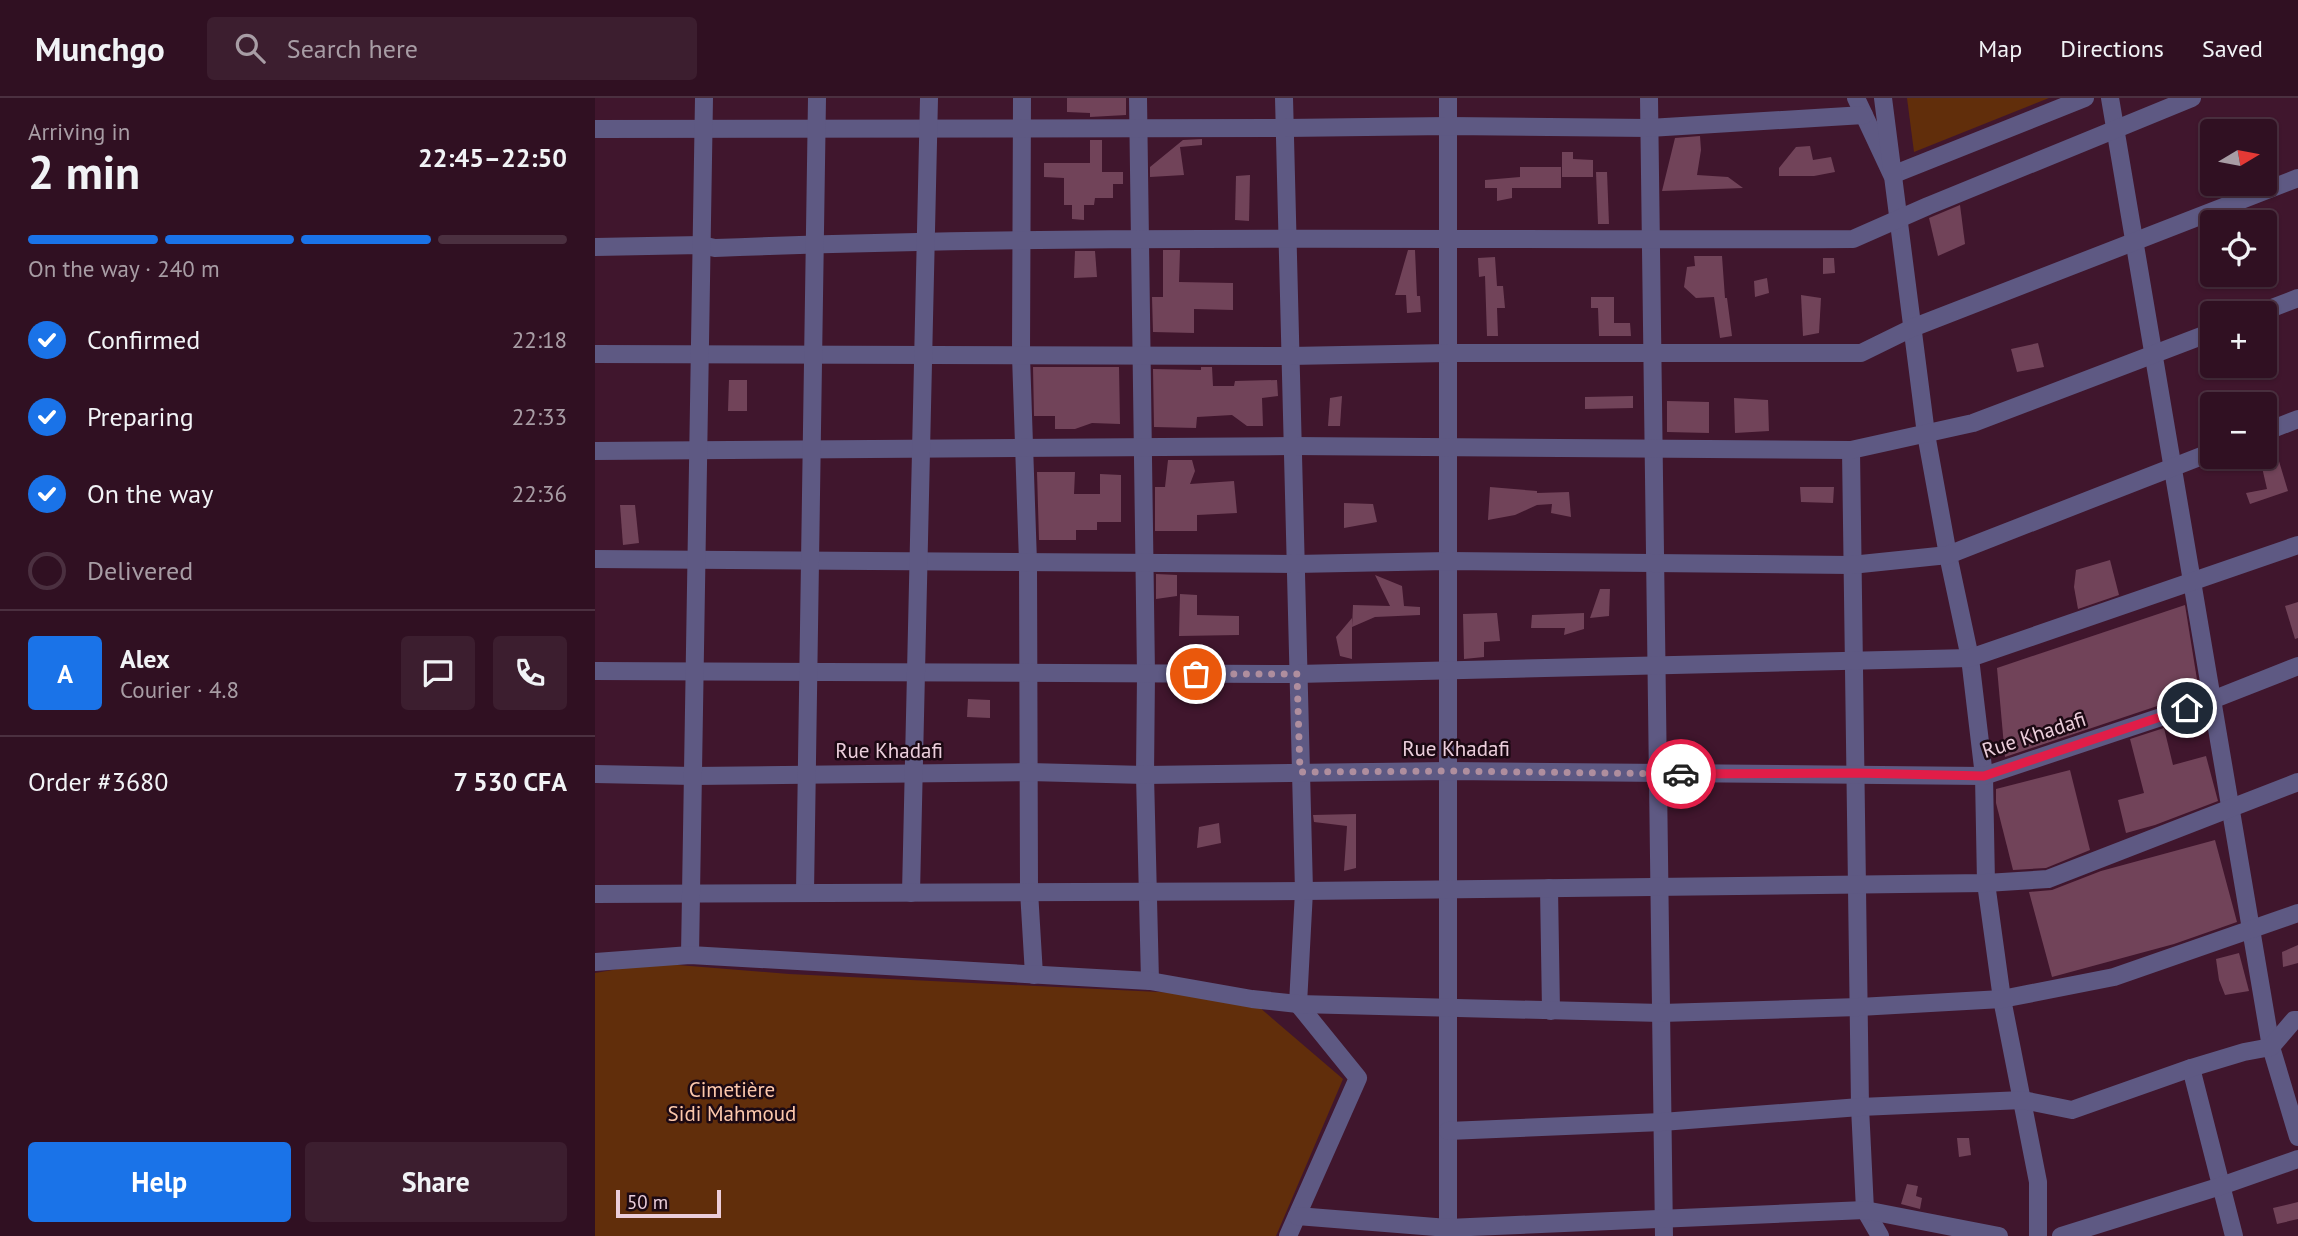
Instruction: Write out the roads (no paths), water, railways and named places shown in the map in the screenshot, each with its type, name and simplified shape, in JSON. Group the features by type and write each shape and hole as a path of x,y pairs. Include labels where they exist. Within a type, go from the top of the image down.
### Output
{"street":[{"path":"690,955 704,98"},
{"path":"805,893 817,98"},
{"path":"911,892 929,98"},
{"path":"1022,98 1021,356 1028,562 1029,891 1034,975"},
{"path":"1138,98 1145,775 1150,981"},
{"path":"1285,98 1304,891 1298,1004 1358,1078 1288,1236"},
{"path":"1448,98 1449,1232"},
{"path":"1649,98 1664,1228"},
{"path":"1856,98 1892,175"},
{"path":"1883,98 1926,434 1970,658 1984,776 1986,883 2002,999 2038,1182 2038,1236"},
{"path":"1892,175 2085,98"},
{"path":"2109,98 2271,1047 2298,1137"},
{"path":"595,247 701,245 715,248 815,244 1448,238 1853,240 1897,219 2192,98"},
{"path":"595,129 1448,126 1649,128 1864,115"},
{"path":"595,354 1290,356 1448,353 1861,353 1912,328 2298,178"},
{"path":"2277,306 2298,298"},
{"path":"595,451 1292,446 1851,450 1973,423 2200,336"},
{"path":"2277,427 2298,419"},
{"path":"1851,450 1860,1107 1865,1210 1880,1236"},
{"path":"595,559 1851,565 1948,555 2200,457"},
{"path":"595,671 1297,674 1970,658 2298,545"},
{"name":"Rue Khadafi","path":"595,774 693,776 1029,772 1145,775 1448,771 1984,776 2213,700 2298,666"},
{"path":"595,894 1304,891 1986,883 2048,879 2298,782"},
{"path":"1549,888 1551,1011"},
{"path":"595,962 690,955 1150,981 1252,999 1298,1004 1661,1013 1859,1007 2002,999 2114,977 2298,913"},
{"path":"1448,1131 1662,1122 1860,1107 2023,1100 2072,1110 2190,1068 2271,1047 2294,1020 2298,1020"},
{"path":"2190,1068 2234,1236"},
{"path":"2061,1236 2298,1159"},
{"path":"1297,1216 1449,1232 1664,1228 1865,1210 1999,1236"}],"park label":[{"name":"Cimetière Sidi Mahmoud","path":"732,1102"}]}
